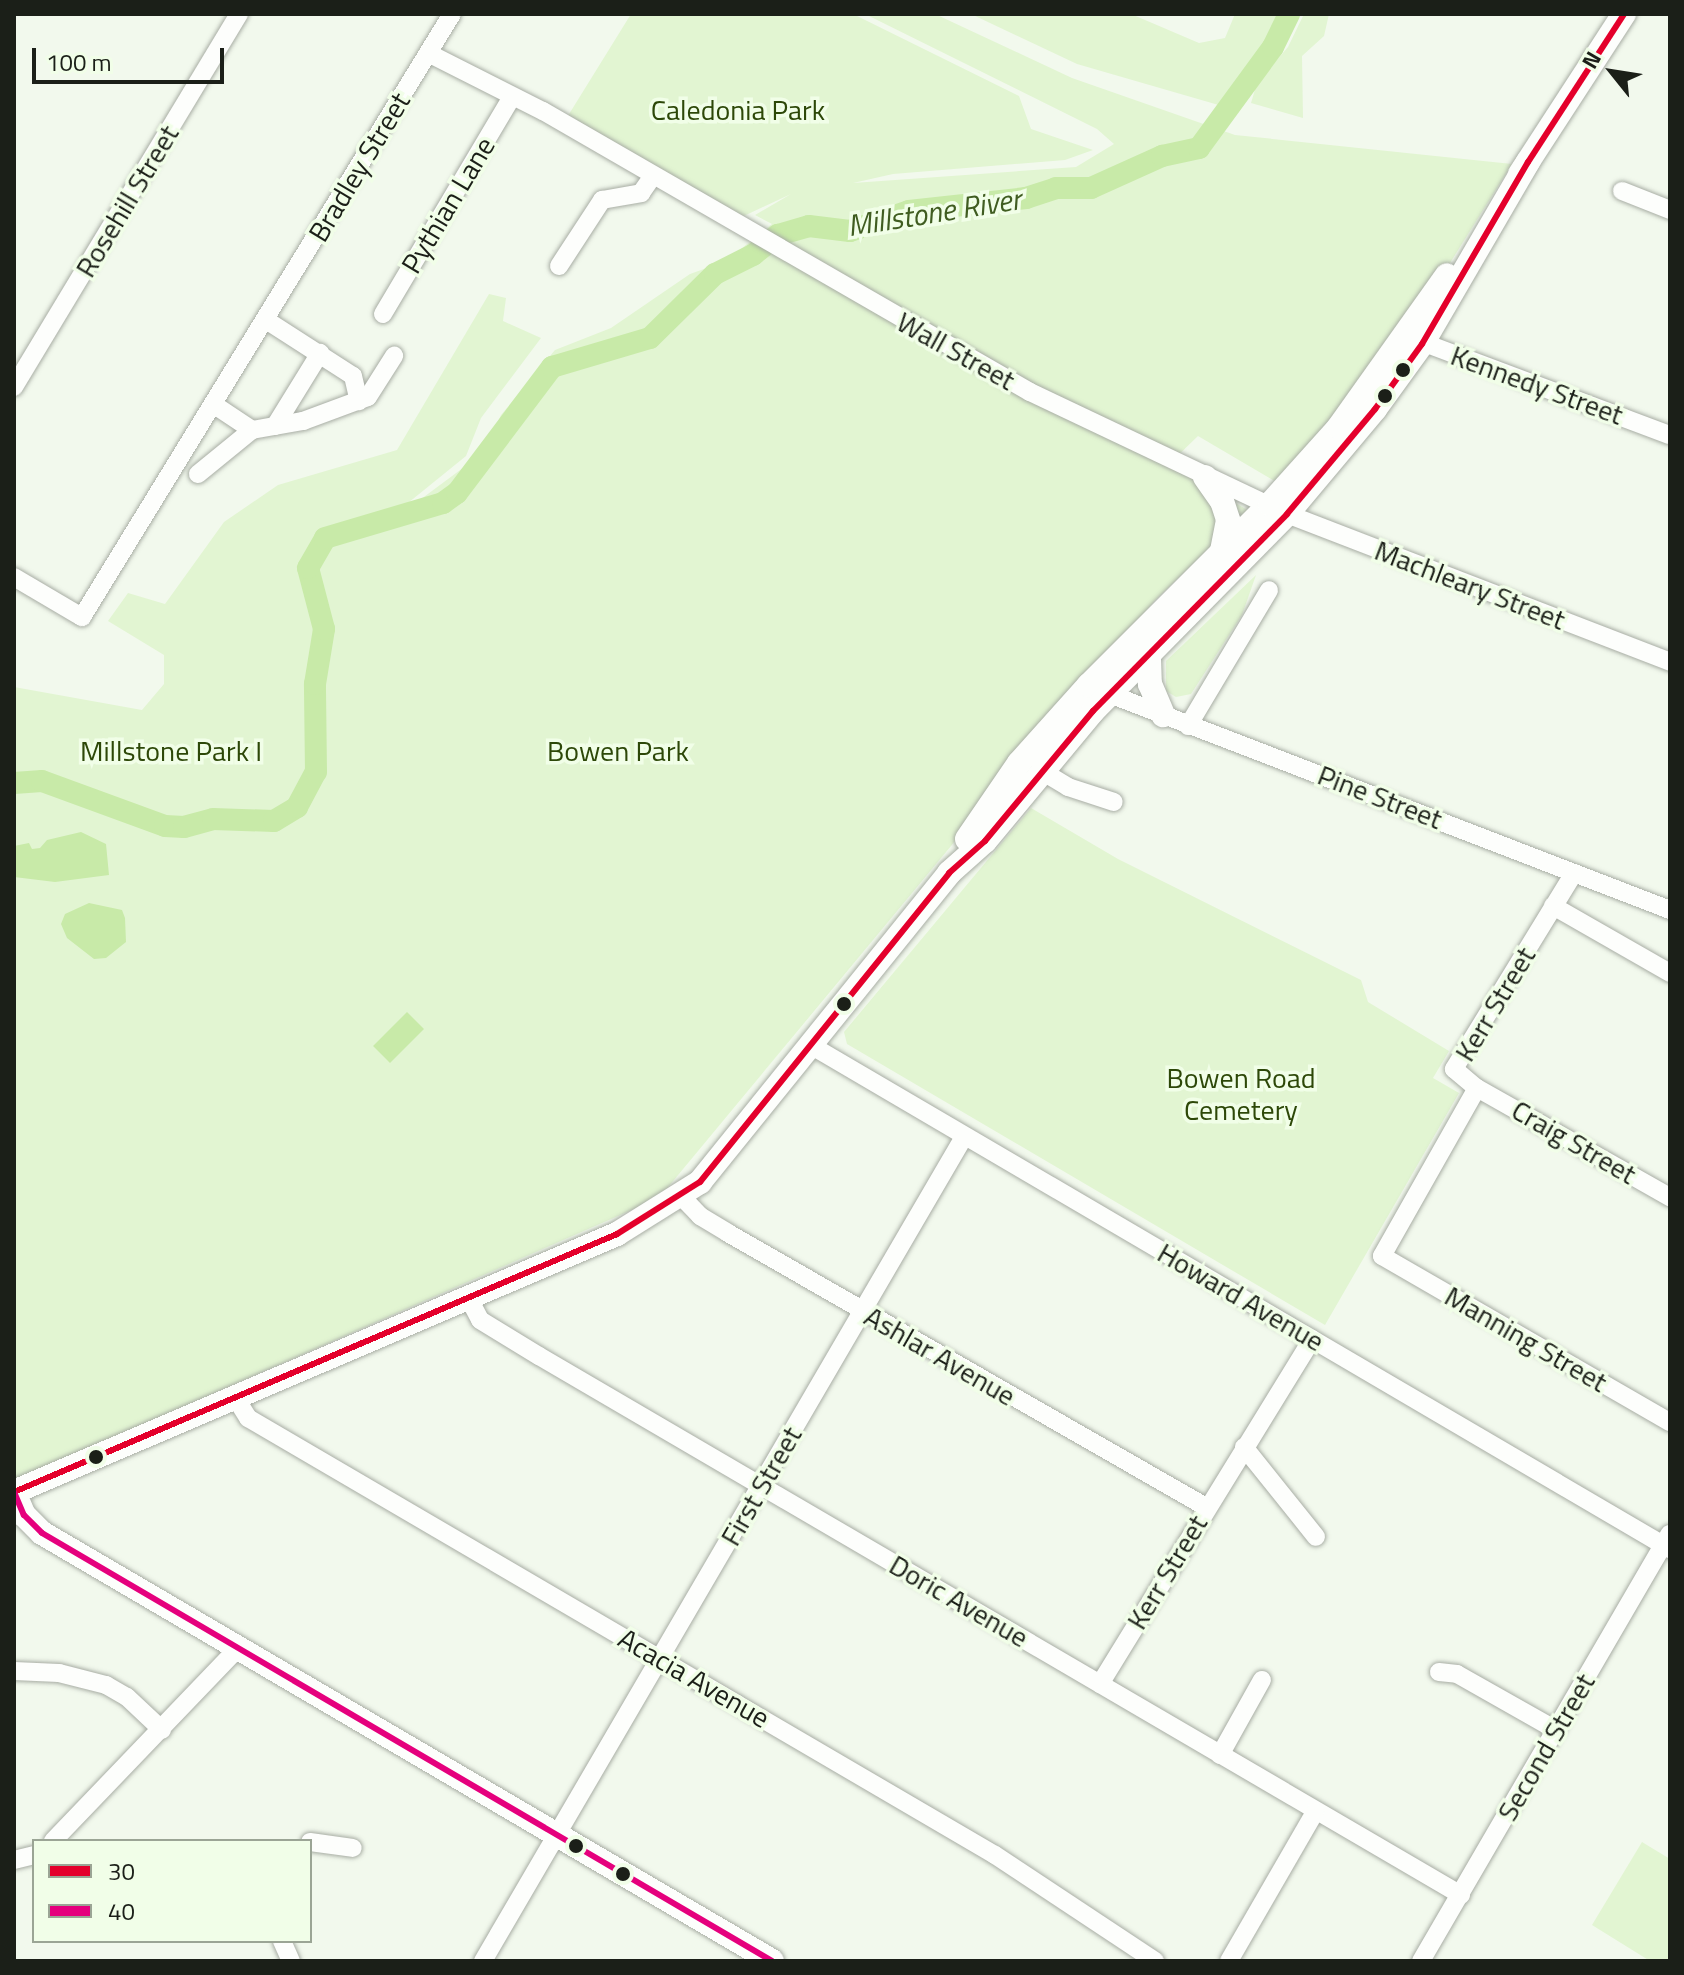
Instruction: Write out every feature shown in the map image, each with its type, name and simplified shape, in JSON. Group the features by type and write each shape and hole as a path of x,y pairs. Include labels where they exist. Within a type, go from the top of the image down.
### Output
{"main road":[{"path":"772,1961 42,1533 24,1515 14,1492 617,1234 681,1196 715,1168 949,873 1019,763 1100,690 1149,659 1278,509 1375,409 1414,338 1624,14"},
{"path":"1205,477 1228,520 1222,552"},
{"path":"949,873 985,841 1100,690 1222,552 1278,509"},
{"path":"1149,659 1150,684 1163,715"}],"street":[{"name":"Rosehill Street","path":"14,387 239,14"},
{"name":"Bradley Street","path":"14,577 82,617 452,14"},
{"name":"Wall Street","path":"428,53 512,97 1030,392 1278,509"},
{"name":"Pythian Lane","path":"383,314 512,97"},
{"path":"559,266 602,200 641,193 652,177"},
{"path":"1622,191 1670,210"},
{"path":"266,320 353,376 359,401"},
{"name":"Kennedy Street","path":"1414,338 1670,435"},
{"path":"275,426 320,353"},
{"path":"198,474 252,430 359,401 371,393 394,356"},
{"path":"213,404 252,430"},
{"name":"Machleary Street","path":"1278,509 1670,662"},
{"path":"1188,726 1269,590"},
{"name":"Pine Street","path":"1100,690 1670,910"},
{"path":"1040,770 1068,787 1114,802"},
{"name":"Kerr Street","path":"1382,1256 1477,1088 1454,1069 1574,873"},
{"path":"1553,906 1670,973"},
{"name":"Howard Avenue","path":"812,1046 1312,1339 1668,1542"},
{"name":"Craig Street","path":"1477,1088 1670,1197"},
{"name":"First Street","path":"483,1961 964,1137"},
{"name":"Ashlar Avenue","path":"681,1196 700,1216 863,1313 1206,1507"},
{"name":"Manning Street","path":"1382,1256 1670,1422"},
{"name":"Doric Avenue","path":"468,1297 484,1323 1461,1895"},
{"name":"Kerr Street","path":"1100,1684 1312,1339"},
{"name":"Acacia Avenue","path":"235,1397 248,1418 995,1855 1155,1961"},
{"path":"1244,1447 1316,1537"},
{"name":"Second Street","path":"1421,1961 1668,1542"},
{"path":"55,1839 237,1649"},
{"path":"14,1671 59,1673 106,1685 127,1697 162,1730"},
{"path":"1439,1672 1457,1674 1556,1730"},
{"path":"1220,1755 1262,1680"},
{"path":"1229,1961 1315,1812"},
{"path":"312,1842 353,1848"}],"green space":[{"name":"Bowen Park","path":"631,14 853,14 1019,96 1031,129 1093,150 1065,160 893,174 853,183 1076,167 1114,144 1097,129 865,14 935,14 1072,78 1235,135 1512,164 1361,405 1278,483 1198,436 1169,464 1249,511 1155,600 659,1198 14,1481 14,687 142,710 164,684 164,655 108,621 128,593 165,604 224,522 278,485 397,450 489,294 506,298 503,321 541,338 481,418 466,456 408,503 405,511 483,453 501,415 555,350 611,328 690,274 726,261 772,224 755,215 791,194 733,221 566,119"},
{"path":"971,14 1131,14 1199,43 1225,38 1235,14 1282,14 1278,29 1222,106 1077,64"},
{"path":"1304,14 1329,14 1324,36 1302,56 1303,118 1251,103 1257,83 1288,47"},
{"path":"1256,575 1242,615 1191,694 1176,697 1166,691 1166,661"},
{"name":"Bowen Road Cemetery","path":"1031,808 1118,859 1361,980 1368,1002 1449,1051 1433,1078 1459,1093 1325,1325 847,1044 844,1032"},
{"path":"1642,1842 1670,1859 1670,1961 1650,1961 1592,1925"}],"shaded area":[{"path":"81,832 106,844 109,875 55,882 14,877 14,846 29,843 32,849 40,848 47,840"},
{"path":"89,903 122,910 125,918 126,942 106,958 94,959 67,938 61,924 65,914"},
{"path":"407,1012 424,1029 390,1063 373,1046"}],"waterway":[{"name":"Millstone River","path":"14,783 42,781 165,826 184,827 213,819 274,821 297,807 316,772 315,684 324,629 308,568 325,538 443,503 457,493 552,367 650,338 715,274 753,255 778,235 809,226 850,231 909,211 1026,198 1056,188 1091,188 1162,156 1199,148 1273,47 1289,14"}],"transit line":[{"name":"30","path":"14,1492 617,1234 700,1182 949,873 985,841 1093,711 1287,514 1375,409 1422,344 1528,162 1624,14"},
{"name":"40","path":"14,1492 24,1515 42,1533 772,1961"}],"park label":[{"name":"Caledonia Park","path":"738,110"},
{"name":"Millstone Park I","path":"171,751"}]}
